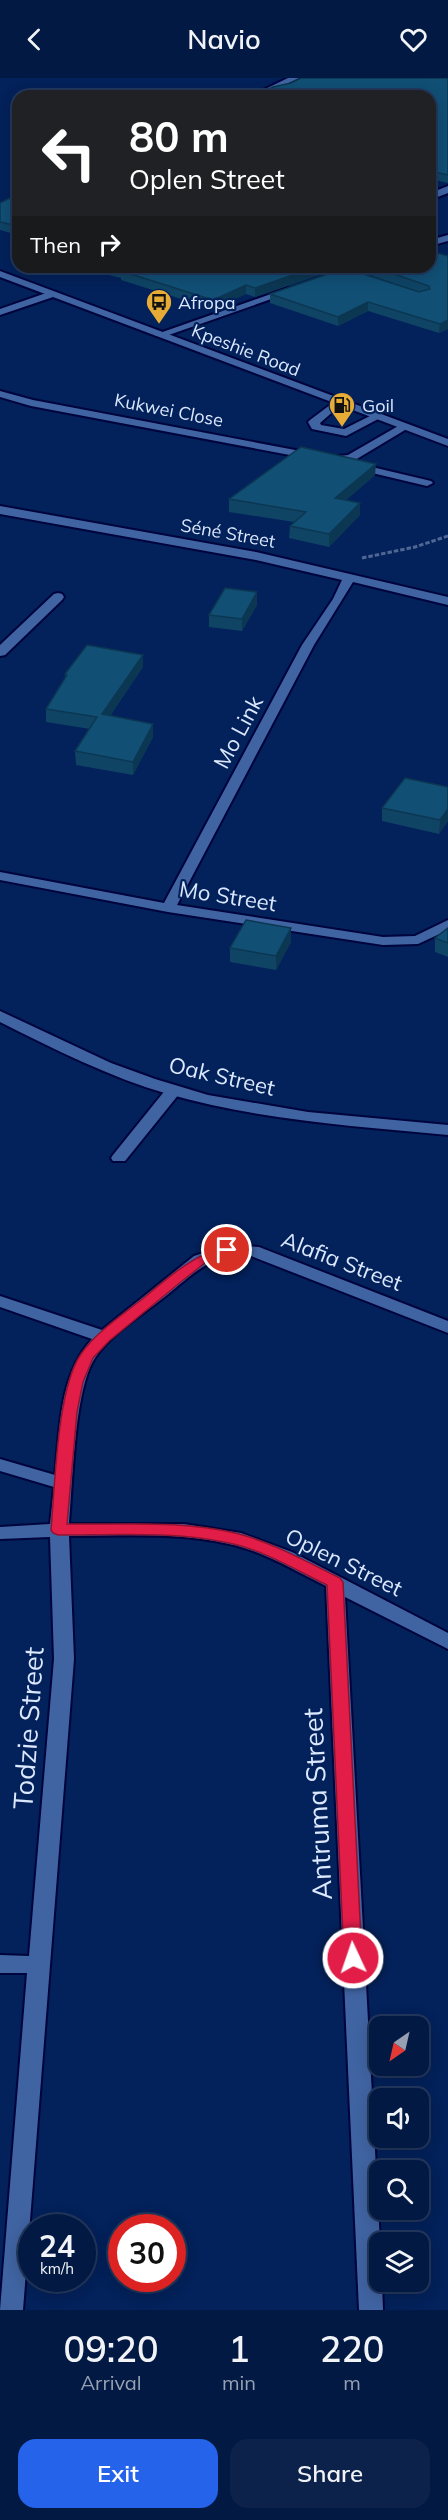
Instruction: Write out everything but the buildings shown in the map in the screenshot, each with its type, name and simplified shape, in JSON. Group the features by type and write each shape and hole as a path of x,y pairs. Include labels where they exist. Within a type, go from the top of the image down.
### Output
{"street":[{"path":"268,90 295,78"},
{"path":"323,279 342,273"},
{"path":"348,273 367,279"},
{"name":"Kpeshie Road","path":"0,274 448,443"},
{"path":"159,335 301,287"},
{"path":"0,312 52,294"},
{"name":"Kukwei Close","path":"0,394 31,403 332,460 426,483"},
{"path":"338,402 314,422 316,426 346,433 376,417"},
{"name":"Kukwei Close","path":"332,460 351,459 404,427"},
{"name":"Séné Street","path":"0,510 314,568 349,579 448,601"},
{"name":"Mo Link","path":"168,908 308,645 339,599 349,579"},
{"path":"0,652 58,597"},
{"name":"Mo Street","path":"0,876 168,908 383,941 418,940 448,924"},
{"name":"Oak Street","path":"0,1016 62,1047 120,1072 173,1091 259,1110 448,1130"},
{"path":"119,1158 173,1091"},
{"name":"Alafia Street","path":"104,1337 200,1260 227,1250 253,1251 448,1327"},
{"path":"0,1301 104,1337"},
{"name":"Todzie Street","path":"11,2310 64,1659 58,1530 62,1484 70,1412 76,1382 87,1356 104,1337"},
{"path":"0,1465 62,1484"},
{"name":"Oplen Street","path":"0,1533 58,1530 184,1530 234,1538 285,1557 448,1642"},
{"name":"Antruma Street","path":"335,1582 371,2310"},
{"path":"0,1964 39,1965"}],"path":[{"path":"314,568 415,547 448,536"}],"place":[{"name":"Afropa","path":"159,325"},
{"name":"Goil","path":"342,428"}],"route":[{"path":"227,1250 200,1260 104,1337 87,1356 76,1382 70,1412 58,1530 184,1530 234,1538 285,1557 335,1582 353,1958"}]}
